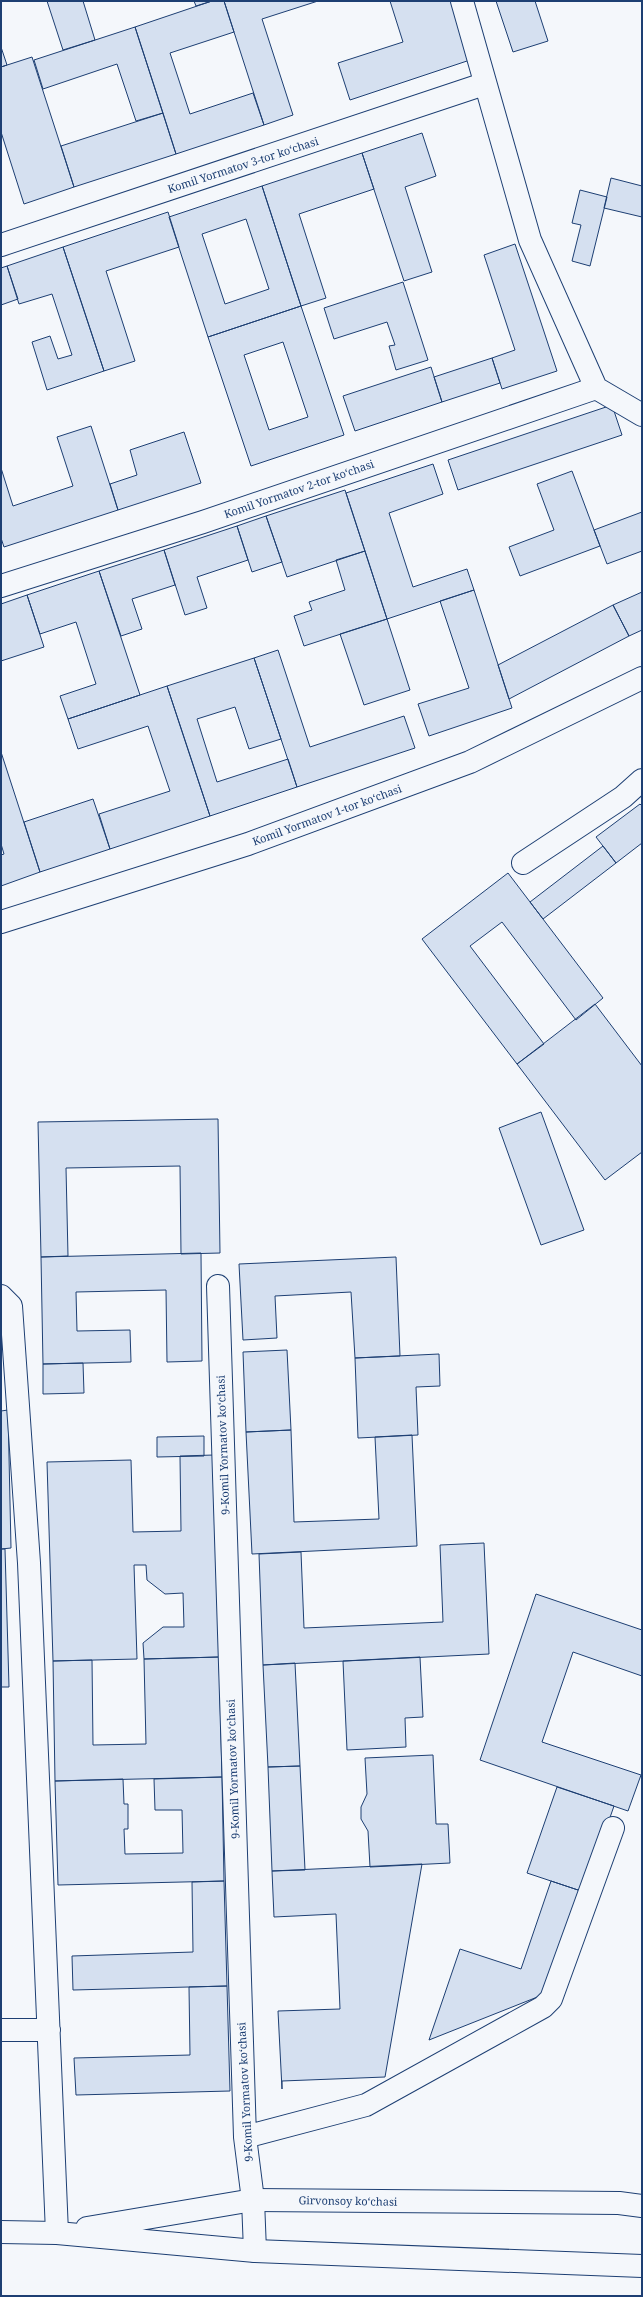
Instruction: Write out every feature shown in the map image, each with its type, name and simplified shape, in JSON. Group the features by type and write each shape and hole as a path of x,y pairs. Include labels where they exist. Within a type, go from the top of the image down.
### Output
{"street":[{"path":"462,1 484,84 530,240 596,388 642,415"},
{"name":"Komil Yormatov 3-tor koʻchasi","path":"1,245 484,84"},
{"name":"Komil Yormatov 2-tor koʻchasi","path":"1,586 210,520 596,388"},
{"name":"Komil Yormatov 1-tor koʻchasi","path":"1,922 248,844 470,762 642,678"},
{"path":"522,863 623,797 642,780"},
{"name":"9-Komil Yormatov koʻchasi","path":"218,1286 245,2137 253,2200 255,2251"},
{"path":"1,1296 11,1306 29,1563 57,2234"},
{"path":"245,2137 366,2105 543,2007 551,2000 613,1828"},
{"path":"1,2030 49,2030"},
{"name":"Girvonsoy koʻchasi","path":"57,2234 253,2200 619,2203 642,2206"},
{"name":"Girvonsoy koʻchasi","path":"1,2232 57,2234 255,2251 642,2266"}],"building":[{"path":"47,1 83,1 95,40 63,50"},
{"path":"194,1 212,1 196,6"},
{"path":"212,1 224,1 234,32 170,53 190,114 253,93 264,125 176,154 135,27"},
{"path":"224,1 318,1 262,19 293,115 264,125"},
{"path":"390,1 451,1 470,60 350,100 338,63 403,42"},
{"path":"496,1 535,1 548,41 513,52"},
{"path":"135,27 163,113 136,121 117,64 43,89 34,60"},
{"path":"1,47 7,65 1,67"},
{"path":"32,57 74,187 24,204 1,132 1,67"},
{"path":"163,113 176,154 74,187 61,146"},
{"path":"422,133 436,176 405,187 432,272 404,281 362,153"},
{"path":"362,153 374,189 299,214 326,298 301,306 262,186"},
{"path":"611,178 642,186 642,217 604,208"},
{"path":"262,186 301,306 208,337 169,217","holes":["246,219 269,289 225,304 202,234"]},
{"path":"580,190 607,197 590,266 572,261 581,225 572,223"},
{"path":"168,212 179,247 106,271 135,361 104,371 63,247"},
{"path":"515,244 557,371 502,389 492,358 515,350 484,255"},
{"path":"63,247 104,371 47,390 32,342 50,336 58,359 72,355 52,294 19,304 7,266"},
{"path":"7,266 18,299 1,305 1,268"},
{"path":"403,282 428,360 396,370 389,346 395,345 387,322 334,339 324,308"},
{"path":"301,306 344,435 251,466 208,337","holes":["283,342 308,417 269,430 244,355"]},
{"path":"492,358 500,383 442,402 434,377"},
{"path":"431,367 442,402 355,431 343,396"},
{"path":"612,405 622,435 458,490 448,460"},
{"path":"91,426 118,510 4,547 1,538 1,468 13,506 73,486 57,437"},
{"path":"184,432 201,483 118,510 110,484 137,475 130,450"},
{"path":"433,464 443,494 389,513 413,587 467,569 474,590 387,619 346,493"},
{"path":"572,471 600,546 520,576 509,547 554,530 537,484"},
{"path":"345,490 365,551 287,577 266,516"},
{"path":"642,512 642,551 607,564 594,530"},
{"path":"266,516 282,562 252,572 237,526"},
{"path":"237,526 248,560 197,577 207,608 185,615 164,550"},
{"path":"164,550 175,585 132,599 142,629 121,636 99,571"},
{"path":"365,551 387,619 304,646 294,616 312,610 309,602 345,590 336,560"},
{"path":"99,571 140,695 68,719 60,696 96,684 76,622 40,634 27,595"},
{"path":"474,590 512,708 429,736 418,704 469,688 440,601"},
{"path":"642,592 642,630 629,636 613,605"},
{"path":"27,595 44,647 1,661 1,604"},
{"path":"613,605 629,636 509,699 498,665"},
{"path":"387,619 410,690 364,705 340,634"},
{"path":"278,650 310,747 404,716 415,748 297,787 254,658"},
{"path":"254,658 281,739 249,749 235,707 197,719 217,782 288,759 297,787 210,816 167,686"},
{"path":"167,686 210,816 110,849 99,814 170,791 148,726 78,749 68,719"},
{"path":"1,752 40,872 1,886 1,855 4,854 1,844"},
{"path":"93,799 110,849 40,872 24,822"},
{"path":"640,804 642,806 642,843 616,863 596,837"},
{"path":"603,846 616,863 543,919 530,902"},
{"path":"508,873 603,998 576,1020 502,922 470,946 544,1044 517,1064 422,939"},
{"path":"595,1004 642,1066 642,1152 605,1180 517,1064"},
{"path":"541,1112 584,1230 541,1245 499,1128"},
{"path":"218,1119 220,1253 181,1254 180,1166 66,1168 68,1256 41,1257 38,1122"},
{"path":"201,1253 202,1361 167,1362 166,1290 76,1292 77,1331 130,1330 131,1362 43,1364 41,1257"},
{"path":"396,1257 400,1356 355,1358 351,1292 275,1296 277,1338 243,1340 239,1264"},
{"path":"287,1350 291,1430 246,1432 243,1352"},
{"path":"439,1354 440,1386 416,1387 418,1435 358,1438 355,1358"},
{"path":"83,1363 84,1393 43,1394 43,1364"},
{"path":"8,1410 11,1548 1,1549 1,1411"},
{"path":"291,1430 294,1522 379,1519 375,1437 412,1435 417,1546 252,1554 246,1432"},
{"path":"204,1436 204,1456 157,1457 157,1437"},
{"path":"214,1455 219,1657 144,1659 143,1643 163,1627 184,1627 183,1593 165,1594 147,1580 146,1565 134,1565 137,1659 53,1661 47,1462 131,1460 133,1532 181,1531 180,1456"},
{"path":"484,1543 489,1654 263,1665 259,1554 301,1552 304,1628 443,1622 440,1545"},
{"path":"1,1549 5,1549 9,1687 1,1687"},
{"path":"536,1594 642,1630 642,1676 573,1652 542,1742 641,1775 628,1811 480,1760"},
{"path":"219,1657 222,1777 55,1781 53,1661 92,1660 93,1745 146,1744 144,1659"},
{"path":"420,1657 423,1717 405,1718 406,1747 347,1750 343,1661"},
{"path":"295,1663 300,1766 268,1767 263,1665"},
{"path":"433,1755 436,1824 448,1824 450,1863 370,1867 368,1831 361,1819 361,1807 367,1794 365,1758"},
{"path":"300,1766 305,1870 272,1871 268,1767"},
{"path":"222,1777 224,1881 58,1885 55,1781 123,1779 124,1804 128,1804 128,1829 124,1829 125,1854 183,1853 182,1810 155,1810 154,1779"},
{"path":"557,1787 614,1806 584,1892 527,1873"},
{"path":"422,1864 385,2077 282,2081 282,2089 278,2011 340,2009 336,1914 274,1917 272,1871"},
{"path":"224,1881 227,1986 73,1990 72,1956 193,1952 192,1882"},
{"path":"551,1881 584,1892 550,1992 429,2040 460,1949 521,1969"},
{"path":"227,1986 230,2091 76,2095 74,2058 190,2055 189,1987"}]}
